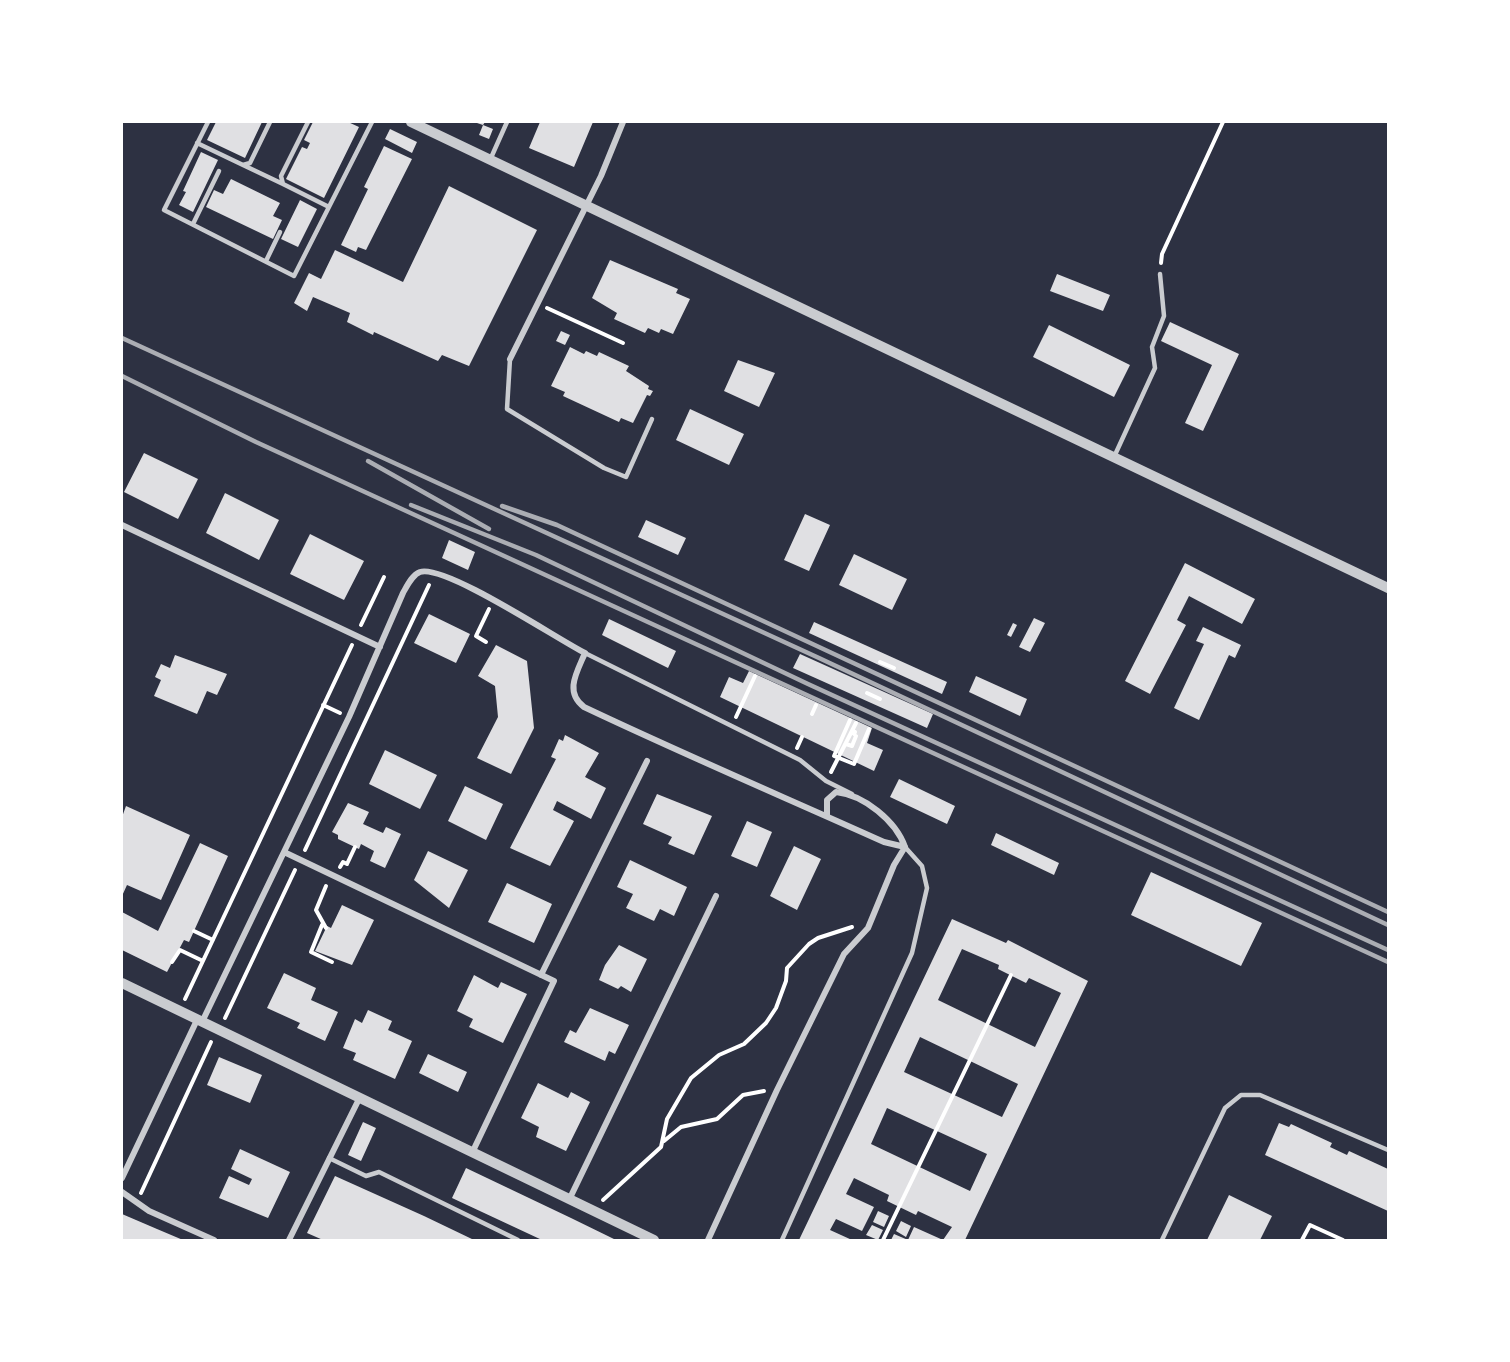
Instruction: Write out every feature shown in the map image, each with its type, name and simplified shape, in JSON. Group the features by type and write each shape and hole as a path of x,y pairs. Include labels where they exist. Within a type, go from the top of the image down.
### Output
{"street":[{"path":"411,122 1389,588"},
{"path":"510,359 587,205 623,122"},
{"path":"122,525 380,647"},
{"path":"122,1178 284,852 410,581 420,572 436,572 494,601 585,653 573,683 574,696 584,707 717,770 744,778 884,842 905,847"},
{"path":"541,975 647,761"},
{"path":"708,1240 772,1099 844,954 868,928 894,865 905,847 900,832 852,794 836,792 828,800 827,816"},
{"path":"284,852 554,981 472,1153"},
{"path":"569,1200 716,896"},
{"path":"122,983 654,1240"},
{"path":"289,1240 360,1097"},
{"path":"122,1192 149,1211 214,1240"}],"lane":[{"path":"208,122 164,210 294,276 372,122"},
{"path":"243,165 250,162 270,122"},
{"path":"283,184 281,176 308,122"},
{"path":"490,160 507,122"},
{"path":"198,143 329,207"},
{"path":"193,225 219,171"},
{"path":"266,261 280,232"},
{"path":"1113,457 1155,368 1152,347 1164,316 1160,274"},
{"path":"510,359 507,409 604,468 626,477 652,419"},
{"path":"585,653 800,760 826,781 852,794"},
{"path":"782,1240 912,953 927,888 922,866 905,847"},
{"path":"1162,1240 1225,1108 1241,1095 1260,1095 1389,1150"},
{"path":"329,1158 366,1176 380,1172 518,1240"}],"path":[{"path":"1160,274 1162,254 1223,122"},
{"path":"538,304 623,343"},
{"path":"223,1021 436,572"},
{"path":"184,1001 384,577"},
{"path":"486,617 476,636 486,642"},
{"path":"880,662 894,668"},
{"path":"732,726 755,676"},
{"path":"867,693 880,699"},
{"path":"812,714 816,705"},
{"path":"850,720 834,756 854,764 863,748 869,729"},
{"path":"839,758 854,734 856,723"},
{"path":"336,877 343,862 347,864 355,847"},
{"path":"329,881 316,910 324,927 311,952 332,962"},
{"path":"592,1210 661,1147 667,1119 691,1078 720,1055 744,1044 766,1023 781,993 787,968 809,944 850,927 868,928"},
{"path":"194,931 213,940"},
{"path":"172,962 180,950 203,961"},
{"path":"883,1240 1011,975"},
{"path":"141,1194 211,1042"},
{"path":"664,1141 681,1127 717,1119 743,1095 773,1088"},
{"path":"1302,1240 1310,1225 1343,1240"}],"building":[{"path":"216,122 262,122 245,158 207,140"},
{"path":"313,122 348,122 359,127 324,198 286,179 302,147 307,149 310,143 304,140"},
{"path":"540,122 593,122 574,167 529,148"},
{"path":"483,125 493,129 489,139 479,135"},
{"path":"390,129 417,142 412,153 385,139"},
{"path":"384,146 412,159 366,250 358,247 356,252 341,245 368,189 364,187"},
{"path":"201,152 218,160 193,212 179,205"},
{"path":"231,179 280,203 273,216 282,220 273,239 206,207 214,190 223,194"},
{"path":"449,186 537,230 469,366 442,355 438,361 374,332 373,335 347,322 350,313 313,297 307,311 294,303 309,273 321,279 335,250 403,282"},
{"path":"300,200 317,209 298,247 281,239"},
{"path":"610,260 678,289 676,293 690,299 673,334 661,329 659,333 648,328 645,333 614,319 617,313 592,298"},
{"path":"1057,274 1110,295 1103,311 1050,291"},
{"path":"1170,322 1239,354 1203,431 1185,423 1212,365 1161,341"},
{"path":"1049,325 1130,365 1114,397 1033,357"},
{"path":"561,331 570,335 565,345 556,341"},
{"path":"570,347 584,354 586,351 597,356 599,352 629,366 626,371 649,386 648,389 653,391 650,396 647,395 633,423 621,418 619,422 563,396 565,392 551,386"},
{"path":"738,360 775,373 759,407 724,391"},
{"path":"690,409 744,434 729,465 676,440"},
{"path":"144,453 198,479 178,519 124,492"},
{"path":"225,493 279,520 259,560 206,533"},
{"path":"805,514 830,525 809,571 784,560"},
{"path":"646,520 686,538 678,555 638,537"},
{"path":"310,534 364,561 344,600 290,574"},
{"path":"449,540 475,552 468,570 442,558"},
{"path":"854,554 907,579 892,610 839,585"},
{"path":"1185,563 1255,599 1242,624 1189,596 1177,620 1186,625 1150,694 1125,681"},
{"path":"429,614 470,634 456,663 414,643"},
{"path":"1034,618 1045,623 1030,652 1019,647"},
{"path":"609,619 676,651 668,668 602,635"},
{"path":"814,622 947,682 942,694 809,633"},
{"path":"1013,623 1017,625 1011,637 1007,635"},
{"path":"1203,627 1241,645 1235,658 1229,655 1199,720 1174,708 1204,644 1196,641"},
{"path":"496,645 527,661 534,728 511,774 477,758 498,717 495,686 478,676"},
{"path":"800,654 933,714 927,728 793,668"},
{"path":"175,655 227,674 217,695 207,691 197,714 154,696 161,680 155,677 161,664 170,668"},
{"path":"749,671 872,728 867,743 883,750 874,771 720,697 729,677 743,683"},
{"path":"976,676 1027,699 1020,716 969,692"},
{"path":"565,735 599,753 585,777 606,788 591,819 557,801 553,810 574,821 550,866 510,848 556,759 551,757 559,739 563,741"},
{"path":"385,750 437,775 420,809 369,784"},
{"path":"899,779 955,806 947,824 890,797"},
{"path":"465,786 503,804 486,840 448,821"},
{"path":"657,794 712,816 694,855 668,844 672,837 643,824"},
{"path":"348,803 369,812 363,824 383,833 386,827 401,834 385,868 370,861 374,851 361,844 359,849 338,839 338,835 332,832"},
{"path":"126,806 190,835 161,900 127,885 122,896 122,817"},
{"path":"747,821 772,832 757,867 731,856"},
{"path":"996,833 1059,863 1054,875 991,845"},
{"path":"200,843 228,856 189,942 184,940 167,972 122,950 122,912 158,931"},
{"path":"794,846 821,859 797,910 770,896"},
{"path":"428,851 468,870 449,908 414,880"},
{"path":"630,860 687,887 674,916 660,909 654,921 626,908 633,894 617,887"},
{"path":"1151,872 1262,923 1241,966 1131,915"},
{"path":"507,883 552,904 534,943 488,922"},
{"path":"342,905 374,920 352,965 315,951 327,926 331,928"},
{"path":"952,919 1006,943 1008,940 1088,981 965,1240 943,1240 952,1227 918,1211 916,1215 887,1201 889,1195 854,1178 846,1194 874,1207 862,1231 836,1219 830,1230 852,1240 799,1240","holes":["962,949 999,965 998,969 1026,983 1029,978 1061,993 1035,1047 938,1000","920,1037 1018,1084 1002,1117 904,1072","887,1108 987,1154 970,1191 871,1144"]},
{"path":"619,945 647,959 631,992 621,986 618,989 599,980 605,965"},
{"path":"284,973 316,988 311,1000 338,1012 325,1041 297,1028 300,1023 267,1008"},
{"path":"474,975 498,988 501,982 527,994 503,1043 469,1027 473,1019 457,1011"},
{"path":"590,1008 629,1025 615,1054 609,1051 605,1061 564,1042 570,1030 576,1033"},
{"path":"368,1010 392,1021 388,1030 412,1041 395,1079 353,1060 356,1053 343,1048 355,1019 362,1023"},
{"path":"428,1054 467,1072 458,1092 419,1073"},
{"path":"219,1057 262,1075 250,1103 207,1085"},
{"path":"538,1083 568,1098 571,1092 590,1102 566,1151 536,1137 539,1127 521,1118"},
{"path":"363,1122 376,1128 361,1161 348,1155"},
{"path":"1279,1123 1289,1127 1291,1124 1332,1143 1330,1147 1347,1155 1349,1151 1388,1169 1388,1211 1265,1155"},
{"path":"240,1149 290,1172 268,1218 219,1198 229,1176 249,1185 252,1179 231,1169"},
{"path":"466,1168 616,1240 542,1240 452,1198"},
{"path":"335,1176 474,1240 323,1240 307,1233"},
{"path":"1229,1195 1272,1216 1260,1240 1207,1240"},
{"path":"878,1211 889,1216 884,1227 873,1222"},
{"path":"122,1214 157,1229 183,1240 122,1240"},
{"path":"901,1221 911,1226 906,1237 896,1231"},
{"path":"872,1225 883,1230 878,1240 866,1235"},
{"path":"914,1227 943,1240 908,1240"},
{"path":"894,1234 908,1240 891,1240"}],"railway":[{"path":"122,338 819,658 1388,925"},
{"path":"122,376 256,442 1388,962"},
{"path":"368,461 489,529"},
{"path":"411,505 536,555 808,684 1388,950"},
{"path":"502,506 557,525 1388,912"}]}
